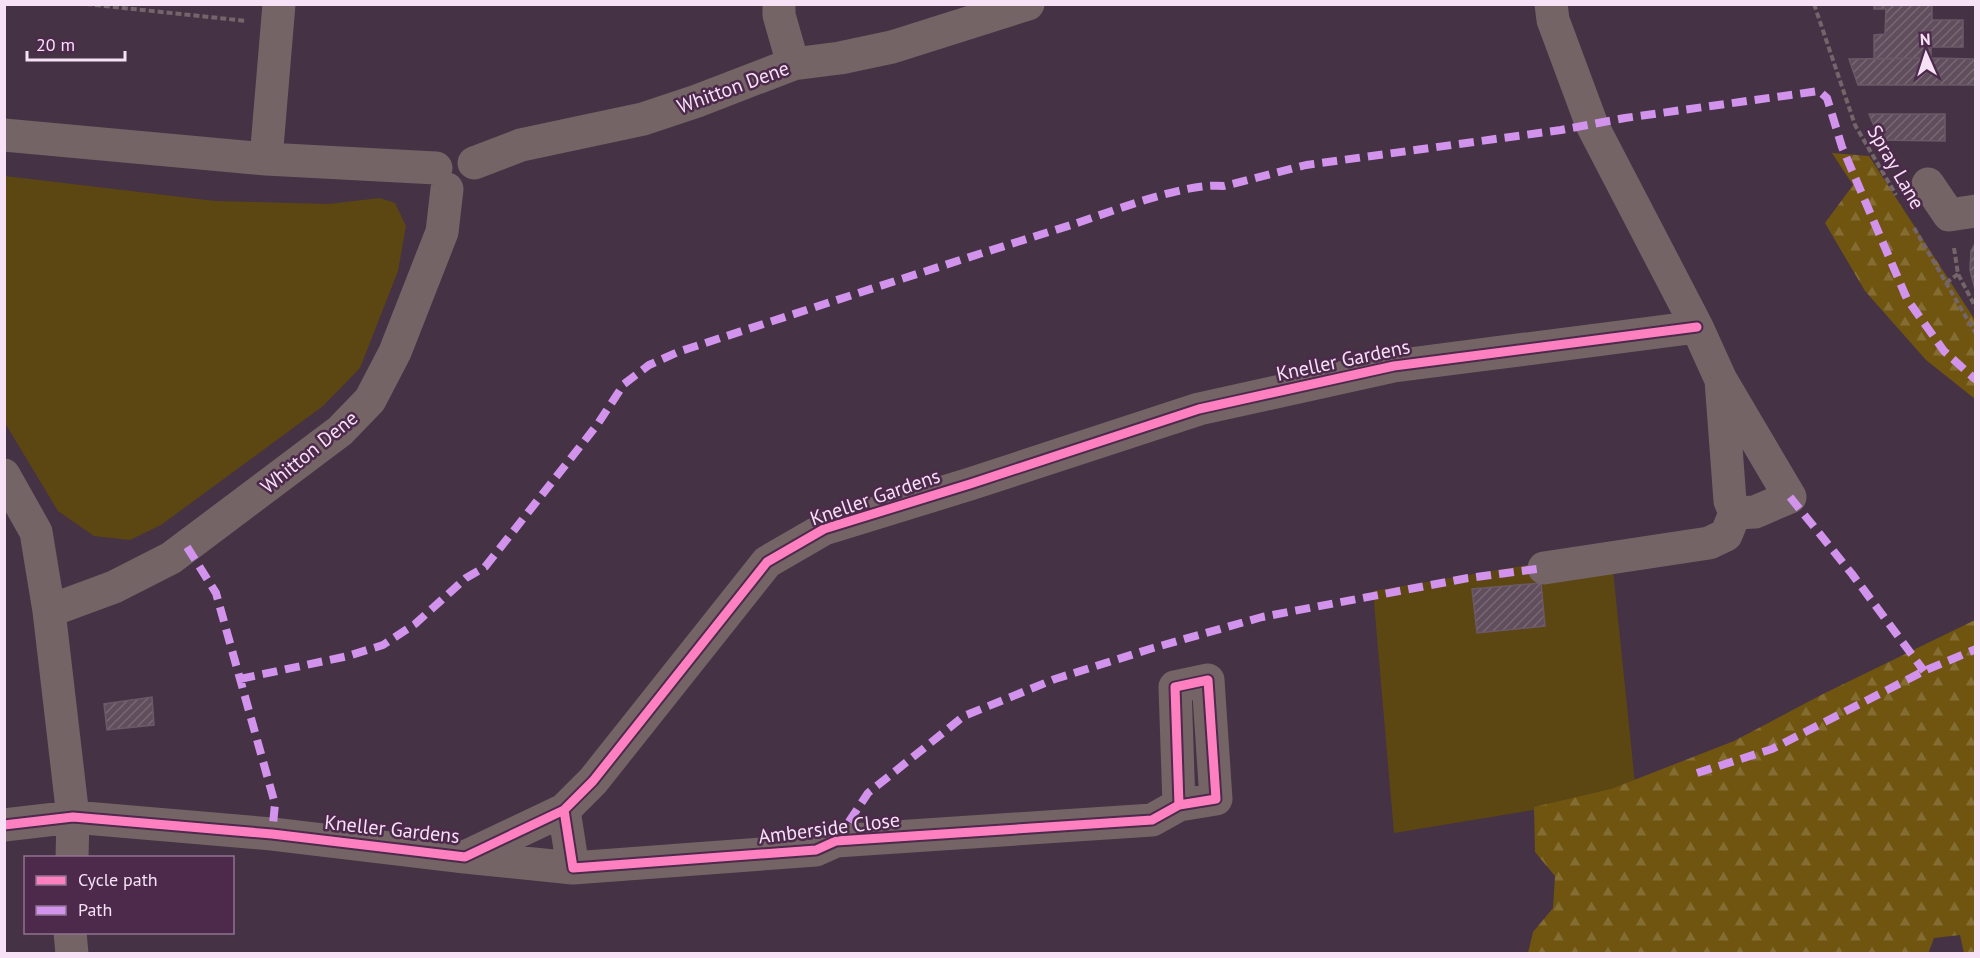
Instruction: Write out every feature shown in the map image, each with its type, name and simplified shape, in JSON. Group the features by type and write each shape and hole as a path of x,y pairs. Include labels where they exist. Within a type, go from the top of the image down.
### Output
{"street":[{"path":"779,4 779,15 793,64"},
{"name":"Whitton Dene","path":"4,135 442,178 454,191 461,190 473,182 476,172 474,162 521,145 643,119 793,64 840,58 892,47 1028,4"},
{"path":"1551,4 1553,20 1592,125 1697,327 1721,380 1790,497 1755,512 1735,513"},
{"path":"266,159 278,14"},
{"name":"Whitton Dene","path":"49,611 114,587 171,558 340,432 370,400 395,352 442,232 442,178"},
{"path":"1928,184 1962,213"},
{"name":"Kneller Gardens","path":"4,825 73,817 272,834 465,857 564,810 593,781 767,562 824,530 1199,409 1394,366 1697,327"},
{"path":"1544,568 1710,543 1726,535 1735,513 1730,501 1721,380"},
{"path":"4,475 36,532 49,611 73,817 72,856"},
{"name":"Amberside Close","path":"465,857 573,868 816,850 836,841 1152,820 1179,805"},
{"path":"564,810 573,868"},
{"path":"70,934 72,954"}],"path":[{"path":"86,4 278,14"},
{"path":"1962,213 1958,274 1976,308"},
{"path":"1946,283 1958,274"}],"shaded area":[{"path":"5,176 215,201 328,204 380,198 395,203 406,226 398,271 360,368 323,406 161,525 130,540 94,536 58,511 5,423"},
{"path":"1611,551 1636,793 1394,833 1373,591"}],"green space":[{"path":"1832,153 1869,156 1975,320 1975,399 1926,360 1865,291 1825,223 1853,185"},
{"path":"1975,620 1975,953 1964,953 1960,935 1934,938 1928,954 1528,953 1533,932 1553,908 1555,876 1535,852 1534,807 1611,789 1734,741 1823,694"}],"building":[{"path":"1874,4 1932,4 1932,20 1963,20 1963,47 1931,47 1931,58 1874,59 1874,35 1885,34 1886,9 1874,9"},
{"path":"1849,59 1976,59 1976,85 1858,85"},
{"path":"1869,114 1945,114 1945,141 1880,140"},
{"path":"1976,242 1976,293 1970,270 1971,251"},
{"path":"1541,583 1545,626 1477,633 1472,589"},
{"path":"152,697 154,725 107,730 104,704"}],"marked path":[{"path":"240,679 348,656 383,645 415,624 466,578 485,567 597,425 624,384 649,365 678,352 1148,199 1189,189 1224,186 1306,165 1819,91 1827,98 1842,147 1907,299 1944,351 1976,380"},
{"path":"1790,497 1852,574 1924,671"},
{"path":"187,547 216,593 275,804 272,834"},
{"path":"836,841 868,793 964,716 1055,679 1262,617 1468,578 1544,568"},
{"path":"1697,773 1772,749 1924,671 1976,649"}],"cycle path":[{"path":"4,825 73,817 272,834 465,857 564,810 593,781 767,562 824,529 1199,409 1394,366 1697,327"},
{"path":"564,810 573,868 816,850 836,841 1152,820 1179,805 1175,687 1208,680 1216,799 1179,805"}]}
